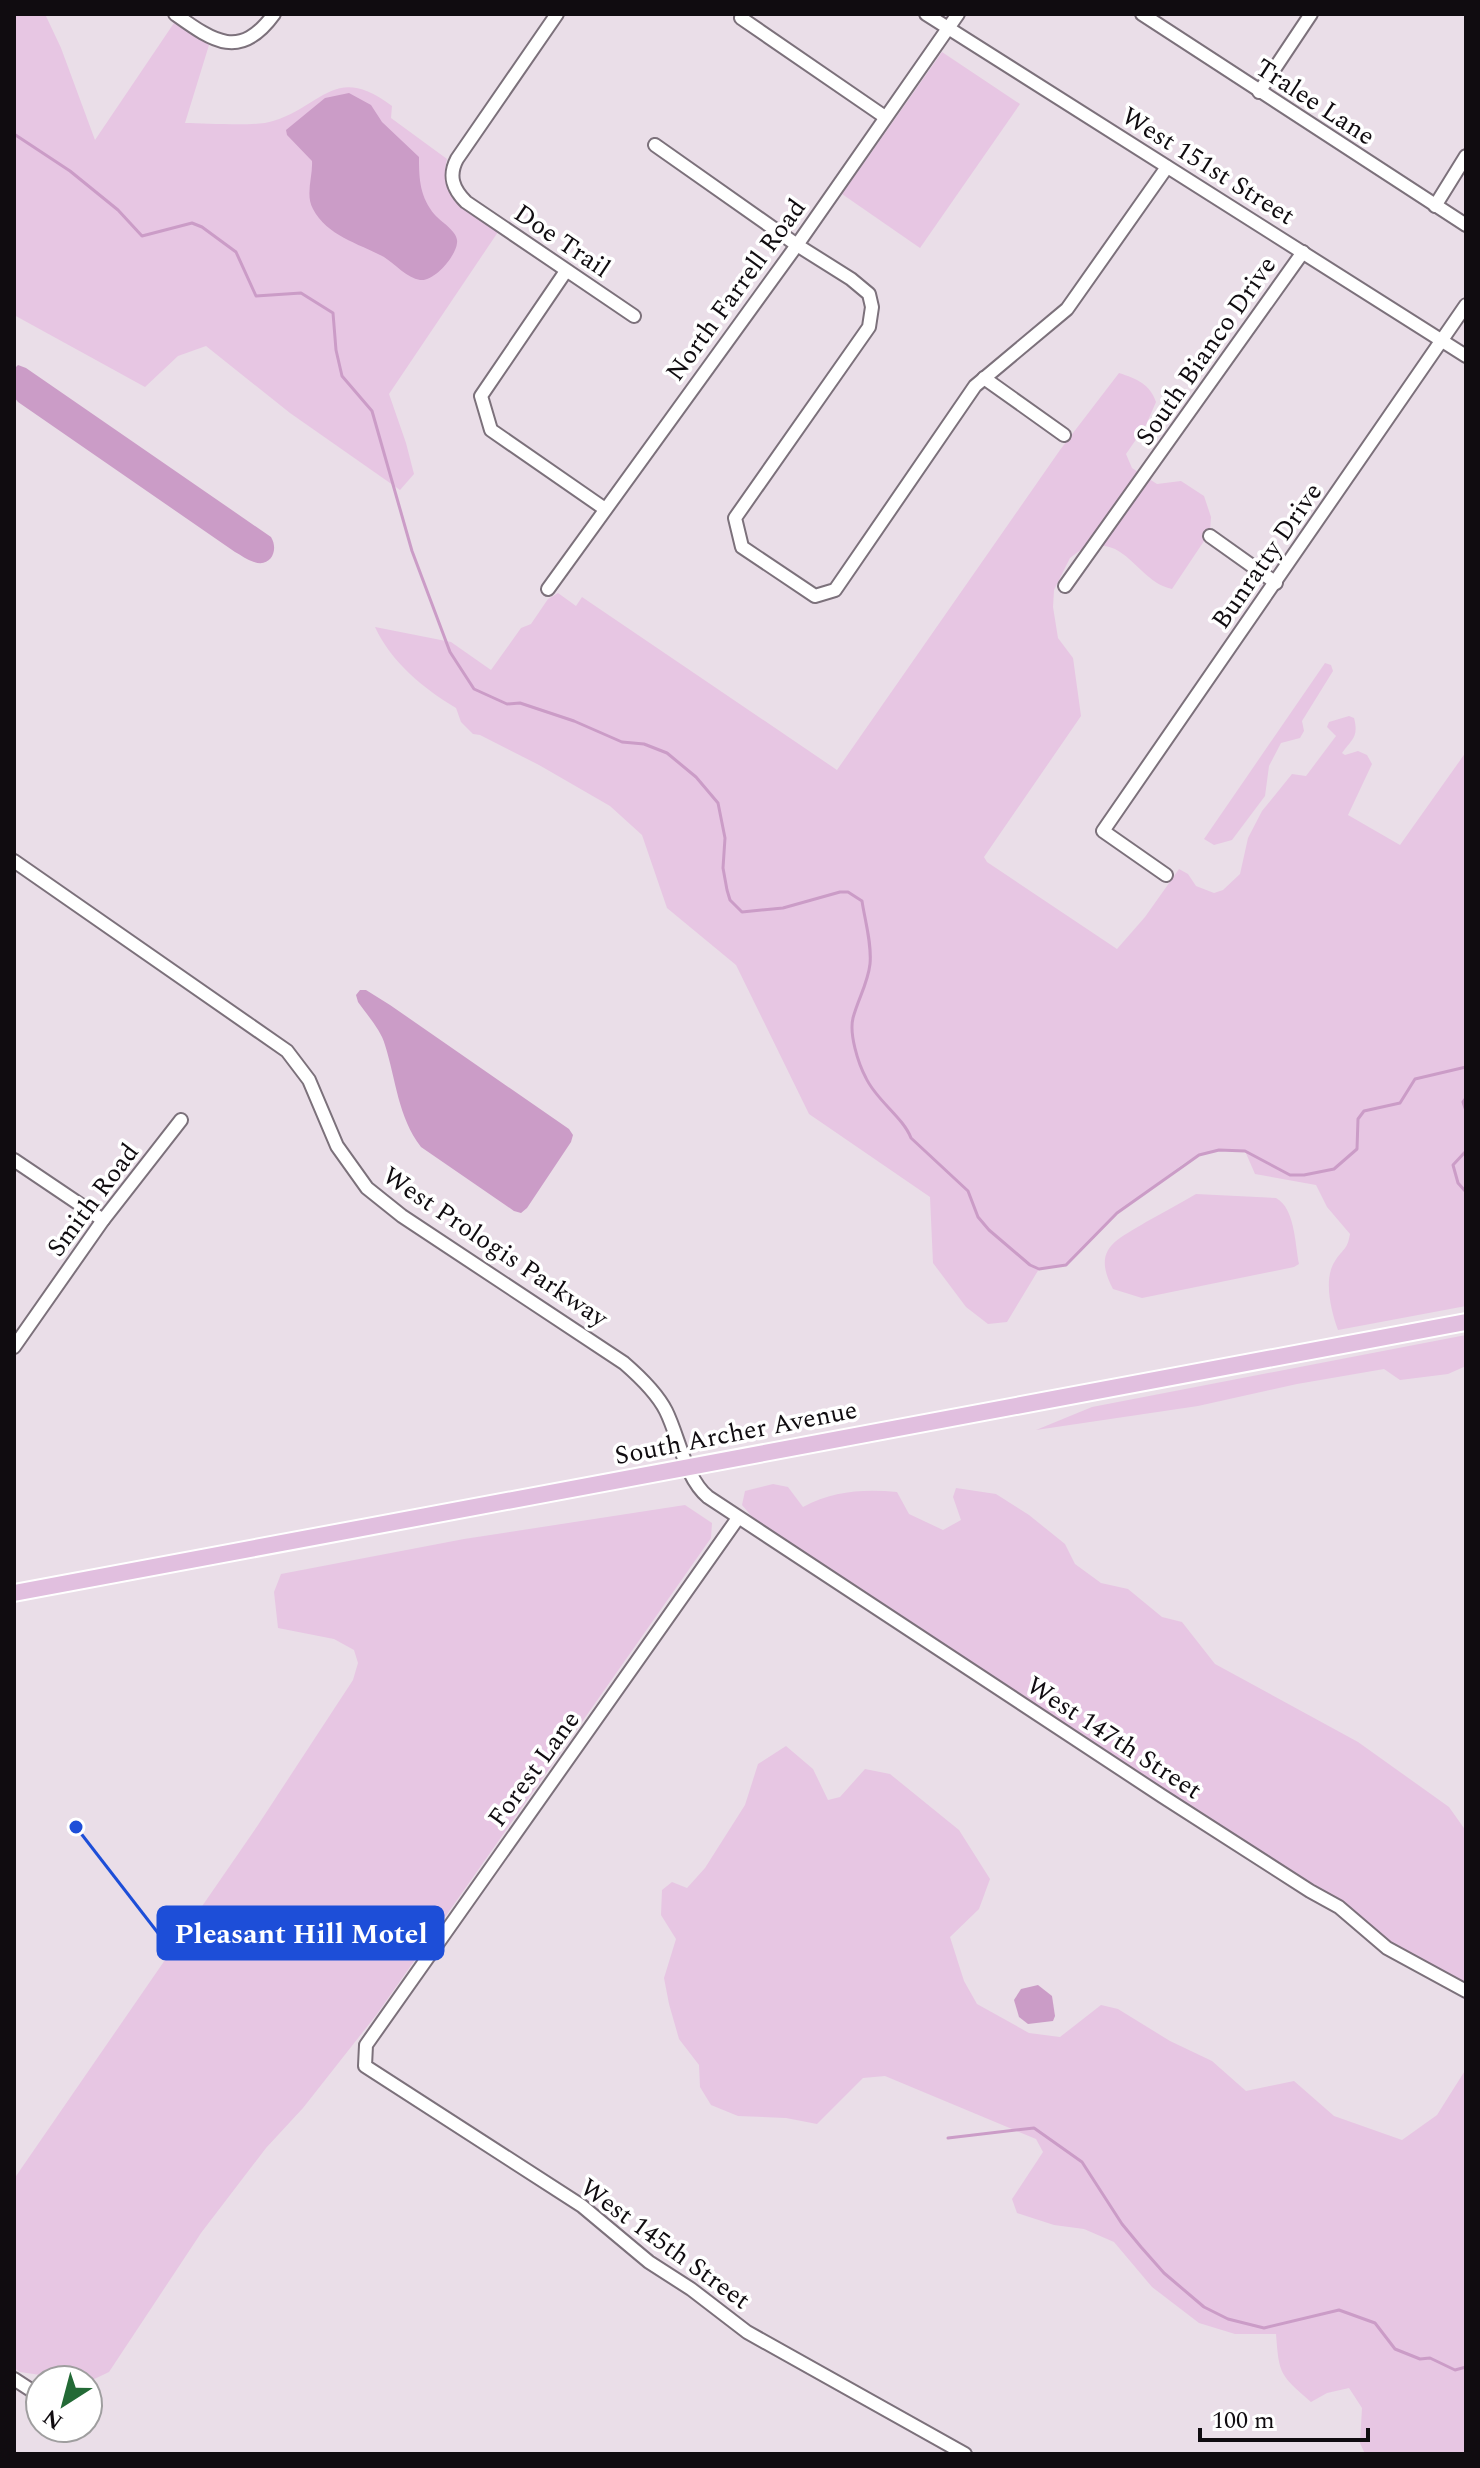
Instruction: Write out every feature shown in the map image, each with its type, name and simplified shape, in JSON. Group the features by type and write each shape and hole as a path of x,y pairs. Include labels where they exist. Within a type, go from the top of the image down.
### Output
{"main road":[{"name":"South Archer Avenue","path":"14,1593 1466,1322"}],"street":[{"path":"175,14 207,36 231,43 257,33 274,14"},
{"name":"Doe Trail","path":"557,14 454,166 454,187 466,202 634,316"},
{"name":"West 151st Street","path":"926,14 1466,356"},
{"name":"North Farrell Road","path":"548,589 797,245 958,14"},
{"name":"Tralee Lane","path":"1142,14 1466,225"},
{"path":"1259,92 1311,14"},
{"path":"741,18 885,117"},
{"path":"655,145 869,294 872,307 869,327 735,518 742,547 815,596 835,590 975,386 1067,309 1167,167"},
{"path":"1435,206 1466,156"},
{"name":"South Bianco Drive","path":"1065,586 1303,252"},
{"path":"566,271 481,396 491,430 605,509"},
{"name":"Bunratty Drive","path":"1166,875 1103,831 1466,305"},
{"path":"984,378 1064,435"},
{"path":"1210,536 1276,583"},
{"name":"West Prologis Parkway","path":"14,861 287,1051 309,1080 337,1146 367,1188 391,1209 624,1363 639,1376 664,1407 688,1466 702,1491 738,1518"},
{"name":"Smith Road","path":"14,1347 103,1220 181,1120"},
{"path":"14,1160 103,1220"},
{"name":"West 147th Street","path":"738,1518 1283,1874 1339,1907 1407,1961 1466,1991"},
{"name":"Forest Lane","path":"366,2045 738,1518"},
{"name":"West 145th Street","path":"366,2045 365,2066 582,2206 649,2262 691,2289 747,2332 965,2454"}],"shaded area":[{"path":"14,14 45,14 95,140 174,23 209,45 185,123 265,123 290,114 330,91 357,88 392,106 391,118 447,159 445,173 451,195 466,211 498,232 389,394 414,474 400,490 290,413 206,346 178,356 145,387 14,315"},
{"path":"942,52 1020,104 920,248 842,194"},
{"path":"349,93 371,105 382,122 419,157 420,181 426,202 457,239 449,261 426,280 410,277 384,257 335,233 313,209 309,192 312,161 287,135 286,130 325,98"},
{"path":"18,365 271,537 274,547 272,557 260,563 235,552 18,402 14,397 14,369"},
{"path":"1119,373 1142,383 1156,402 1146,425 1126,454 1132,468 1157,484 1181,481 1204,496 1211,517 1210,532 1172,589 1156,582 1112,548 1090,543 1070,558 1054,590 1053,607 1058,638 1073,658 1081,716 984,857 987,862 1117,949 1145,917 1179,869 1188,874 1196,886 1214,893 1223,890 1240,874 1248,838 1262,811 1292,774 1306,776 1336,736 1327,727 1329,722 1349,716 1354,718 1355,734 1342,753 1358,751 1367,755 1372,764 1348,815 1400,845 1466,752 1466,1306 1338,1330 1331,1305 1329,1277 1335,1261 1348,1244 1350,1234 1327,1207 1316,1185 1255,1174 1245,1151 1219,1150 1199,1154 1117,1213 1066,1265 1039,1269 1007,1322 988,1324 966,1307 933,1263 930,1197 809,1114 736,965 667,908 642,835 610,806 539,765 473,734 461,722 456,708 399,663 375,627 451,642 491,670 521,628 531,624 548,599 558,593 576,606 582,597 837,770 1060,450"},
{"path":"1325,663 1331,665 1333,671 1302,721 1304,731 1300,738 1281,743 1269,766 1265,796 1232,840 1214,845 1204,839"},
{"path":"360,990 366,990 390,1005 569,1129 573,1135 571,1142 521,1213 421,1147 402,1111 383,1039 358,1002 356,995"},
{"path":"1196,1194 1276,1198 1291,1218 1299,1264 1142,1298 1113,1289 1105,1264 1110,1247 1126,1234"},
{"path":"1466,1335 1466,1366 1448,1374 1400,1380 1384,1369 1198,1406 1036,1430 1092,1407"},
{"path":"773,1484 788,1487 803,1507 848,1492 897,1492 909,1514 943,1530 961,1520 953,1497 956,1488 996,1494 1065,1544 1075,1564 1101,1583 1128,1589 1162,1617 1182,1622 1215,1664 1358,1742 1449,1807 1466,1831 1466,1991 1433,1973 760,1526 742,1505 745,1491"},
{"path":"685,1505 712,1523 711,1538 377,2014 303,2108 266,2148 201,2233 109,2372 104,2374 104,2364 24,2364 24,2373 20,2372 14,2368 14,2179 258,1825 353,1680 358,1663 354,1650 334,1639 278,1628 274,1592 281,1574 464,1539"},
{"path":"786,1746 813,1769 828,1800 840,1797 865,1769 890,1774 959,1830 990,1879 979,1909 950,1937 964,1981 977,2004 1029,2033 1060,2037 1101,2005 1118,2009 1170,2041 1212,2061 1246,2091 1294,2081 1334,2116 1402,2140 1437,2115 1466,2069 1466,2454 1365,2454 1360,2443 1362,2408 1349,2388 1327,2393 1311,2402 1283,2373 1276,2334 1235,2334 1199,2323 1152,2287 1114,2242 1084,2229 1054,2225 1017,2213 1012,2199 1043,2152 1036,2139 885,2076 863,2078 817,2124 786,2118 738,2116 711,2105 700,2087 699,2065 679,2039 669,2004 664,1978 676,1939 661,1915 662,1890 672,1882 687,1888 705,1868 745,1805 758,1764"},
{"path":"1038,1985 1052,1996 1055,2016 1053,2021 1028,2024 1019,2017 1014,2000 1021,1989"}],"waterway":[{"path":"14,134 70,171 118,210 142,236 192,223 202,227 236,252 256,296 301,293 333,313 342,376 372,411 412,551 450,652 474,689 507,704 520,703 574,721 622,742 644,744 667,753 696,777 718,803 725,838 723,868 727,890 730,900 742,912 783,908 840,892 848,892 862,901 870,964 855,1011 852,1032 863,1072 870,1086 911,1138 968,1191 978,1217 989,1230 1030,1265 1039,1269 1066,1265 1117,1213 1199,1155 1219,1150 1245,1151 1290,1175 1334,1169 1357,1149 1358,1119 1364,1111 1400,1103 1415,1079 1466,1067"},
{"path":"1466,1098 1463,1102 1466,1111"},
{"path":"1466,1151 1453,1165 1458,1183 1466,1192"},
{"path":"948,2138 1034,2128 1082,2162 1122,2224 1164,2273 1204,2307 1228,2319 1264,2328 1339,2310 1375,2323 1395,2349 1420,2359 1430,2358 1455,2370 1466,2367"}],"place":[{"name":"Pleasant Hill Motel","path":"76,1827"}]}
